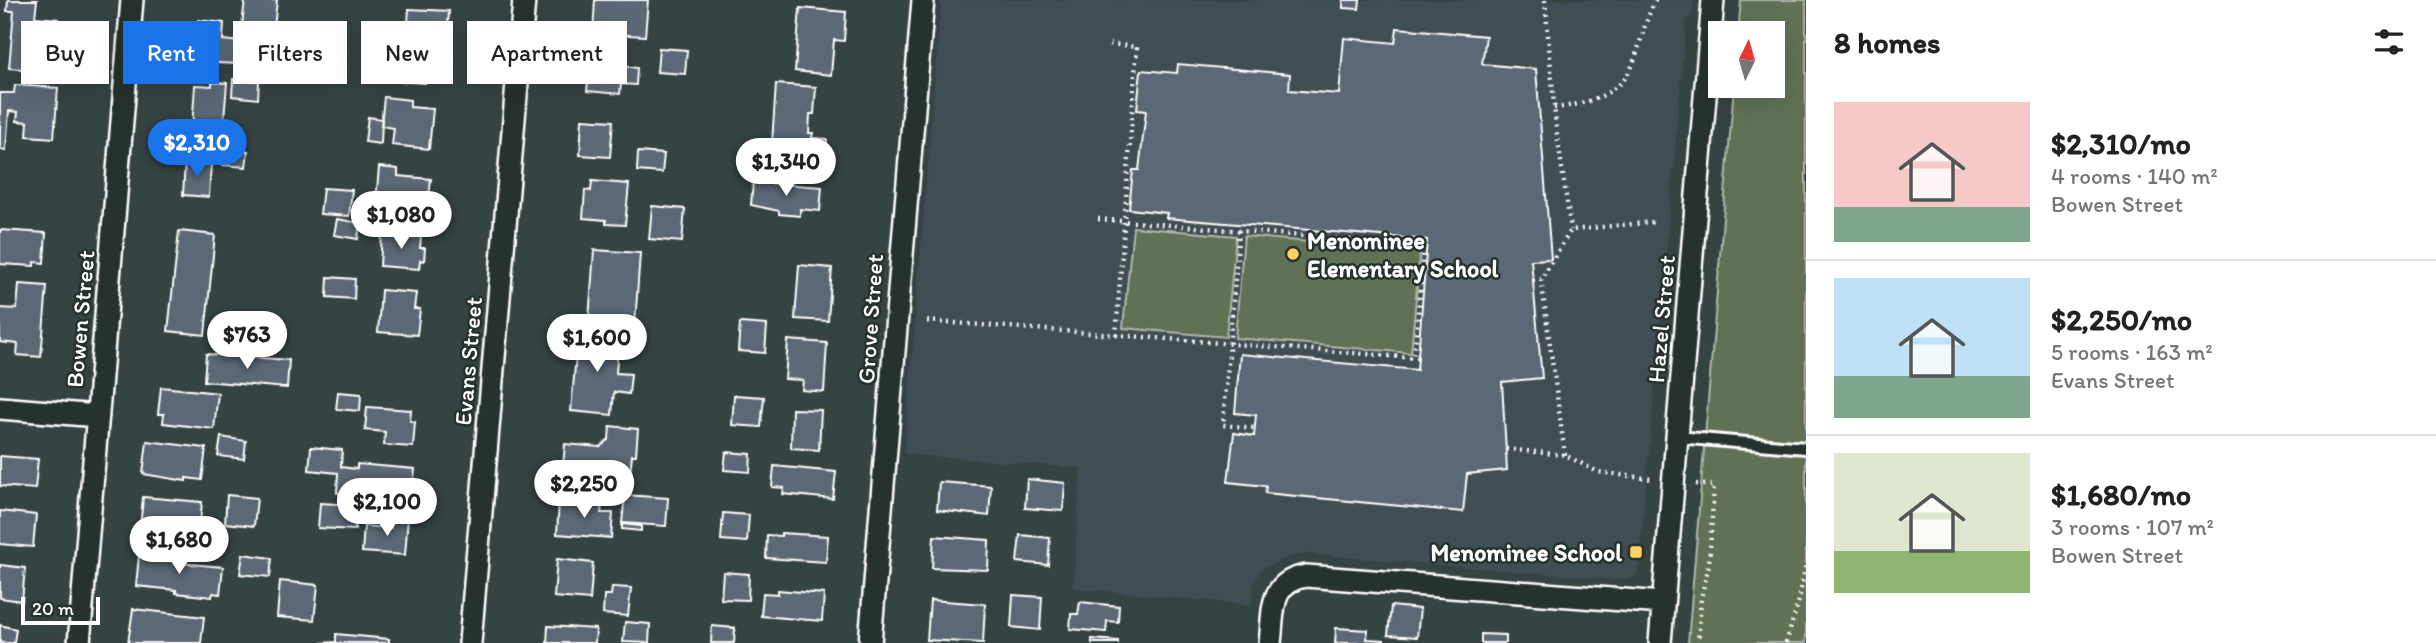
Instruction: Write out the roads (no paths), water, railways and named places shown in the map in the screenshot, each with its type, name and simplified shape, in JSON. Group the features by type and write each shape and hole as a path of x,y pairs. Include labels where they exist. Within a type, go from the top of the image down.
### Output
{"street":[{"name":"Bowen Street","path":"79,643 132,0"},
{"name":"Evans Street","path":"470,643 524,0"},
{"name":"Grove Street","path":"870,643 923,0"},
{"name":"Hazel Street","path":"1660,643 1713,0"},
{"path":"0,408 98,416"},
{"path":"1270,643 1276,597 1279,589 1293,578 1663,603"}],"lane":[{"path":"1677,437 1806,447"}],"place":[{"name":"Menominee Elementary School","path":"1293,254"},
{"name":"Menominee School","path":"1636,552"}]}
